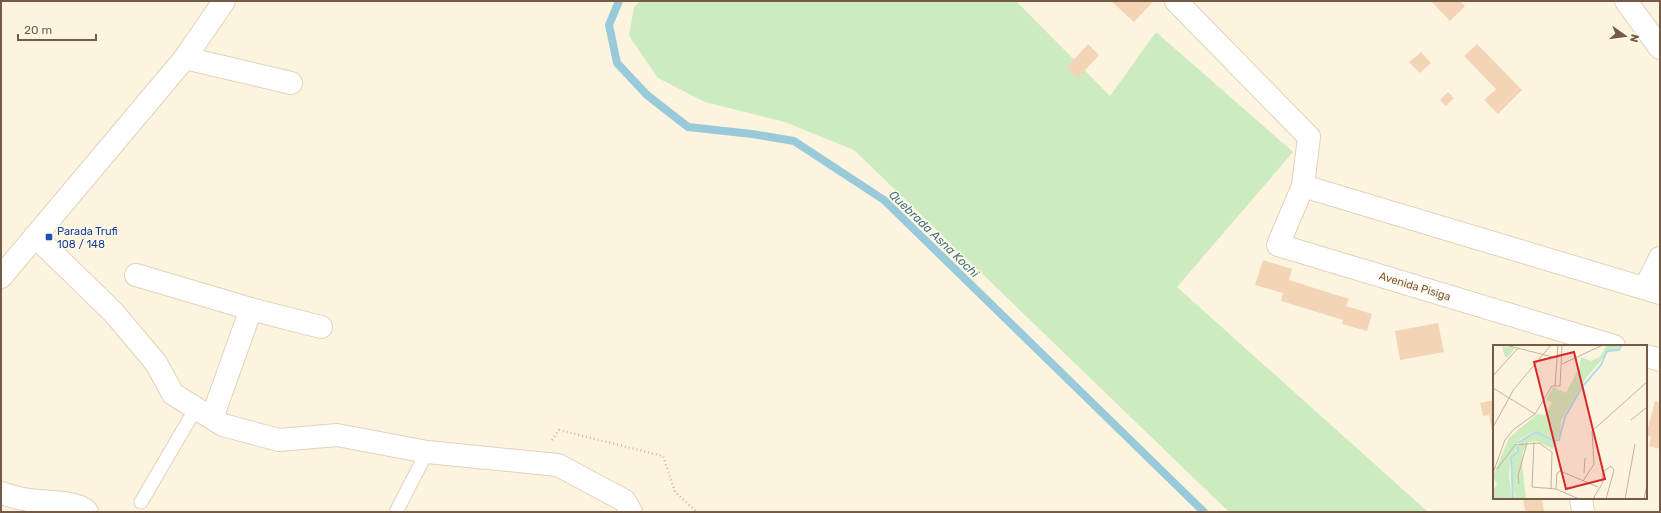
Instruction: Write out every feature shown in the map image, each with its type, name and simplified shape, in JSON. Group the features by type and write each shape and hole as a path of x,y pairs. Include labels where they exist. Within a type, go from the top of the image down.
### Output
{"street":[{"path":"1,277 185,58 224,1"},
{"name":"Avenida Pisiga","path":"1176,1 1310,137 1303,186 1278,245 1551,336 1608,345"},
{"path":"1626,1 1660,48"},
{"path":"185,58 291,83"},
{"path":"1303,186 1652,290 1660,258"},
{"path":"35,236 114,313 156,364 173,394 223,425 279,440 337,435 427,452 558,465 625,501 631,512"},
{"path":"136,275 251,310 321,327"},
{"path":"204,413 251,310"},
{"path":"1647,356 1660,360"},
{"path":"1,493 28,500 69,504 85,509 87,512"},
{"path":"1581,499 1583,512"}],"lane":[{"path":"141,502 204,413"},
{"path":"396,512 427,452"}],"path":[{"path":"534,463 559,430 663,456 675,492 697,512"}],"green space":[{"path":"640,1 1016,1 1110,96 1156,32 1293,152 1177,287 1428,512 1229,512 854,150 785,122 705,102 658,78 629,36 634,7"}],"building":[{"path":"1111,1 1150,1 1152,3 1134,22"},
{"path":"1431,1 1460,1 1465,6 1450,21"},
{"path":"1088,44 1099,55 1078,78 1067,67"},
{"path":"1477,44 1522,90 1498,114 1484,100 1496,89 1464,56"},
{"path":"1421,52 1431,63 1420,73 1409,62"},
{"path":"1448,92 1454,98 1446,106 1440,100"},
{"path":"1263,260 1292,269 1289,280 1349,299 1346,306 1372,314 1367,331 1342,324 1343,320 1281,301 1283,293 1255,285"},
{"path":"1438,323 1444,352 1400,360 1395,331"},
{"path":"1493,400 1493,437 1489,415 1483,416 1480,403"},
{"path":"1655,401 1660,403 1660,449 1649,446 1651,437 1647,435"},
{"path":"1523,499 1542,499 1544,512 1525,512"}],"waterway":[{"name":"Quebrada Asna Kochi","path":"619,1 609,25 617,63 647,95 688,127 752,134 794,141 884,200 1204,512"}],"place":[{"name":"Parada Trufi 108 / 148","path":"49,237"}]}
